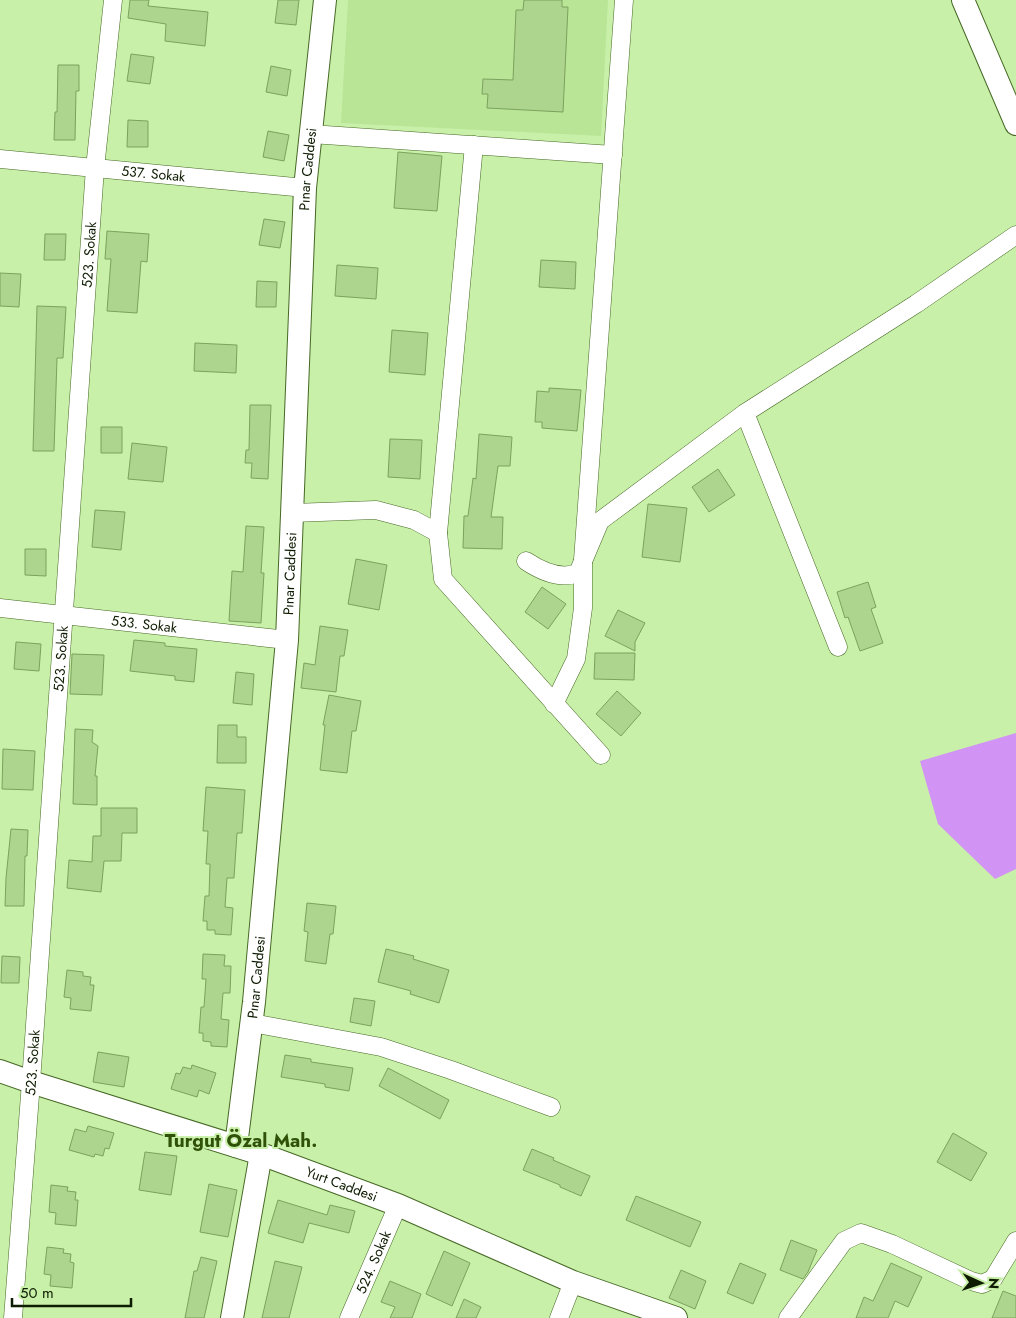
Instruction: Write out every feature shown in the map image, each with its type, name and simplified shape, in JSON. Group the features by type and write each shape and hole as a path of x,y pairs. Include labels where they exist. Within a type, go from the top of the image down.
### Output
{"street":[{"name":"523. Sokak","path":"13,1318 95,168 113,0"},
{"name":"Pınar Caddesi","path":"236,1146 252,1023 287,640 305,188 325,0"},
{"path":"554,704 576,659 583,608 583,560 624,0"},
{"path":"962,0 1016,124"},
{"path":"311,134 613,155"},
{"path":"474,145 438,533 443,579 601,755"},
{"name":"537. Sokak","path":"0,159 305,188"},
{"path":"526,561 539,570 568,577 578,573 600,521 745,413 916,304 1016,235"},
{"path":"745,413 838,647"},
{"path":"292,513 376,510 414,520 438,533"},
{"name":"533. Sokak","path":"0,608 287,640"},
{"path":"252,1023 381,1048 451,1070 551,1107"},
{"name":"Yurt Caddesi","path":"0,1071 261,1154 398,1205 574,1282 676,1318"},
{"path":"232,1318 261,1154"},
{"name":"524. Sokak","path":"349,1318 398,1205"},
{"path":"788,1318 844,1241 861,1233 892,1244 971,1281 982,1284 993,1279 1016,1241"},
{"path":"559,1318 574,1282"}],"shaded area":[{"path":"348,0 608,0 601,136 341,123"},
{"path":"1016,733 1016,869 995,879 938,824 920,761"}],"building":[{"path":"130,0 149,0 148,6 208,12 205,46 165,41 166,24 128,18"},
{"path":"278,0 299,0 296,25 275,23"},
{"path":"524,0 562,0 562,7 568,7 563,112 487,108 488,94 482,94 483,79 513,80 516,10 523,10"},
{"path":"131,54 154,57 150,84 127,81"},
{"path":"58,65 79,65 79,91 76,91 75,140 54,140 55,112 57,112"},
{"path":"271,66 291,70 287,96 266,92"},
{"path":"128,120 148,121 148,147 127,147"},
{"path":"268,131 289,135 284,161 263,157"},
{"path":"398,152 442,156 437,211 394,208"},
{"path":"264,219 285,222 280,248 259,245"},
{"path":"107,231 149,234 147,262 141,261 137,313 107,311 111,259 105,259"},
{"path":"45,234 66,234 65,260 44,260"},
{"path":"541,260 576,262 575,289 539,287"},
{"path":"337,265 378,268 376,299 335,296"},
{"path":"0,273 21,274 19,307 0,306"},
{"path":"257,281 277,282 276,307 256,307"},
{"path":"37,306 66,307 63,358 57,358 54,451 33,451"},
{"path":"392,330 428,333 425,375 389,372"},
{"path":"195,343 237,345 236,373 194,371"},
{"path":"549,388 581,390 577,431 542,428 542,422 535,422 537,391 549,392"},
{"path":"250,405 271,405 268,479 251,478 252,463 245,463 246,450 249,450"},
{"path":"101,427 122,427 122,453 101,453"},
{"path":"479,434 512,437 510,466 498,466 491,517 503,517 502,549 463,548 464,516 468,516 473,478 476,479"},
{"path":"390,439 422,440 420,479 388,477"},
{"path":"132,443 167,447 163,482 128,479"},
{"path":"718,469 735,495 709,512 692,487"},
{"path":"648,504 687,508 680,562 642,557"},
{"path":"95,510 125,512 121,550 92,547"},
{"path":"246,526 264,527 261,573 264,573 261,623 229,621 232,571 243,572"},
{"path":"25,549 46,549 46,576 25,575"},
{"path":"356,559 387,565 379,610 348,604"},
{"path":"868,582 876,607 871,609 883,643 860,651 848,617 845,618 837,592"},
{"path":"542,587 566,604 548,629 525,612"},
{"path":"618,610 645,623 635,642 635,651 605,636"},
{"path":"320,626 348,630 344,656 340,656 336,692 301,688 304,663 315,665"},
{"path":"134,640 165,643 165,646 197,649 194,682 175,680 175,676 130,671"},
{"path":"16,642 41,644 39,671 14,669"},
{"path":"595,653 635,653 634,680 594,679"},
{"path":"72,654 104,655 102,695 70,694"},
{"path":"236,672 254,674 252,705 233,703"},
{"path":"617,691 641,713 621,736 596,714"},
{"path":"329,695 361,701 356,731 352,731 347,773 320,770 325,725 323,725"},
{"path":"218,725 237,725 237,737 246,737 246,763 217,763"},
{"path":"75,729 93,730 92,742 98,746 95,776 97,776 97,805 73,804"},
{"path":"3,749 35,751 33,790 2,789"},
{"path":"206,787 245,790 242,833 237,833 234,878 227,878 225,907 233,908 231,935 215,934 215,930 207,930 207,921 203,921 205,896 209,896 210,864 206,864 208,831 203,831"},
{"path":"101,808 137,808 137,833 122,833 121,861 104,861 101,892 67,888 69,860 92,862 93,836 101,836"},
{"path":"11,829 28,830 27,856 25,856 24,906 5,906"},
{"path":"307,903 336,906 333,934 330,934 326,964 305,961 308,932 304,931"},
{"path":"386,949 414,956 413,959 449,970 439,1003 410,994 411,991 378,982"},
{"path":"203,954 225,955 224,966 231,966 230,993 223,993 221,1019 229,1020 227,1047 211,1046 211,1042 203,1041 203,1033 199,1033 201,1007 204,1007 206,979 202,979"},
{"path":"2,956 20,957 19,983 1,983"},
{"path":"67,970 83,972 83,976 91,977 90,985 94,985 91,1011 70,1009 71,998 64,997"},
{"path":"354,998 375,1001 371,1026 350,1022"},
{"path":"98,1052 129,1057 124,1087 93,1082"},
{"path":"285,1055 311,1059 311,1062 353,1068 349,1091 325,1087 325,1084 281,1077"},
{"path":"192,1065 216,1073 209,1094 199,1090 197,1097 171,1089 176,1073 180,1074 183,1067 191,1069"},
{"path":"388,1068 449,1100 440,1119 379,1086"},
{"path":"88,1126 114,1133 109,1149 105,1148 103,1156 95,1154 94,1157 69,1150 75,1129 86,1132"},
{"path":"953,1133 987,1153 971,1181 937,1162"},
{"path":"532,1149 590,1176 581,1196 523,1170"},
{"path":"145,1152 177,1156 171,1195 139,1190"},
{"path":"209,1184 237,1190 228,1237 200,1232"},
{"path":"51,1185 68,1187 67,1191 76,1192 75,1200 78,1200 76,1226 55,1224 56,1213 49,1212"},
{"path":"636,1196 701,1222 690,1247 626,1220"},
{"path":"278,1200 327,1215 330,1205 355,1211 349,1233 309,1223 303,1243 268,1233"},
{"path":"791,1240 817,1250 803,1279 780,1270"},
{"path":"47,1247 64,1249 63,1253 71,1254 70,1262 74,1263 72,1288 50,1286 51,1275 44,1274"},
{"path":"444,1251 470,1263 452,1306 426,1294"},
{"path":"201,1257 217,1261 204,1318 185,1318 194,1271 197,1271"},
{"path":"275,1261 302,1267 289,1318 262,1318"},
{"path":"740,1263 766,1274 753,1304 727,1293"},
{"path":"891,1263 922,1277 908,1307 895,1301 888,1318 856,1318 864,1297 873,1301"},
{"path":"681,1270 706,1281 695,1309 669,1298"},
{"path":"390,1281 421,1294 412,1318 390,1318 395,1307 381,1302"},
{"path":"1003,1291 1016,1296 1016,1318 992,1318"},
{"path":"464,1299 481,1307 476,1318 456,1318"}],"district":[{"name":"Turgut Özal Mah.","path":"241,1140"}]}
